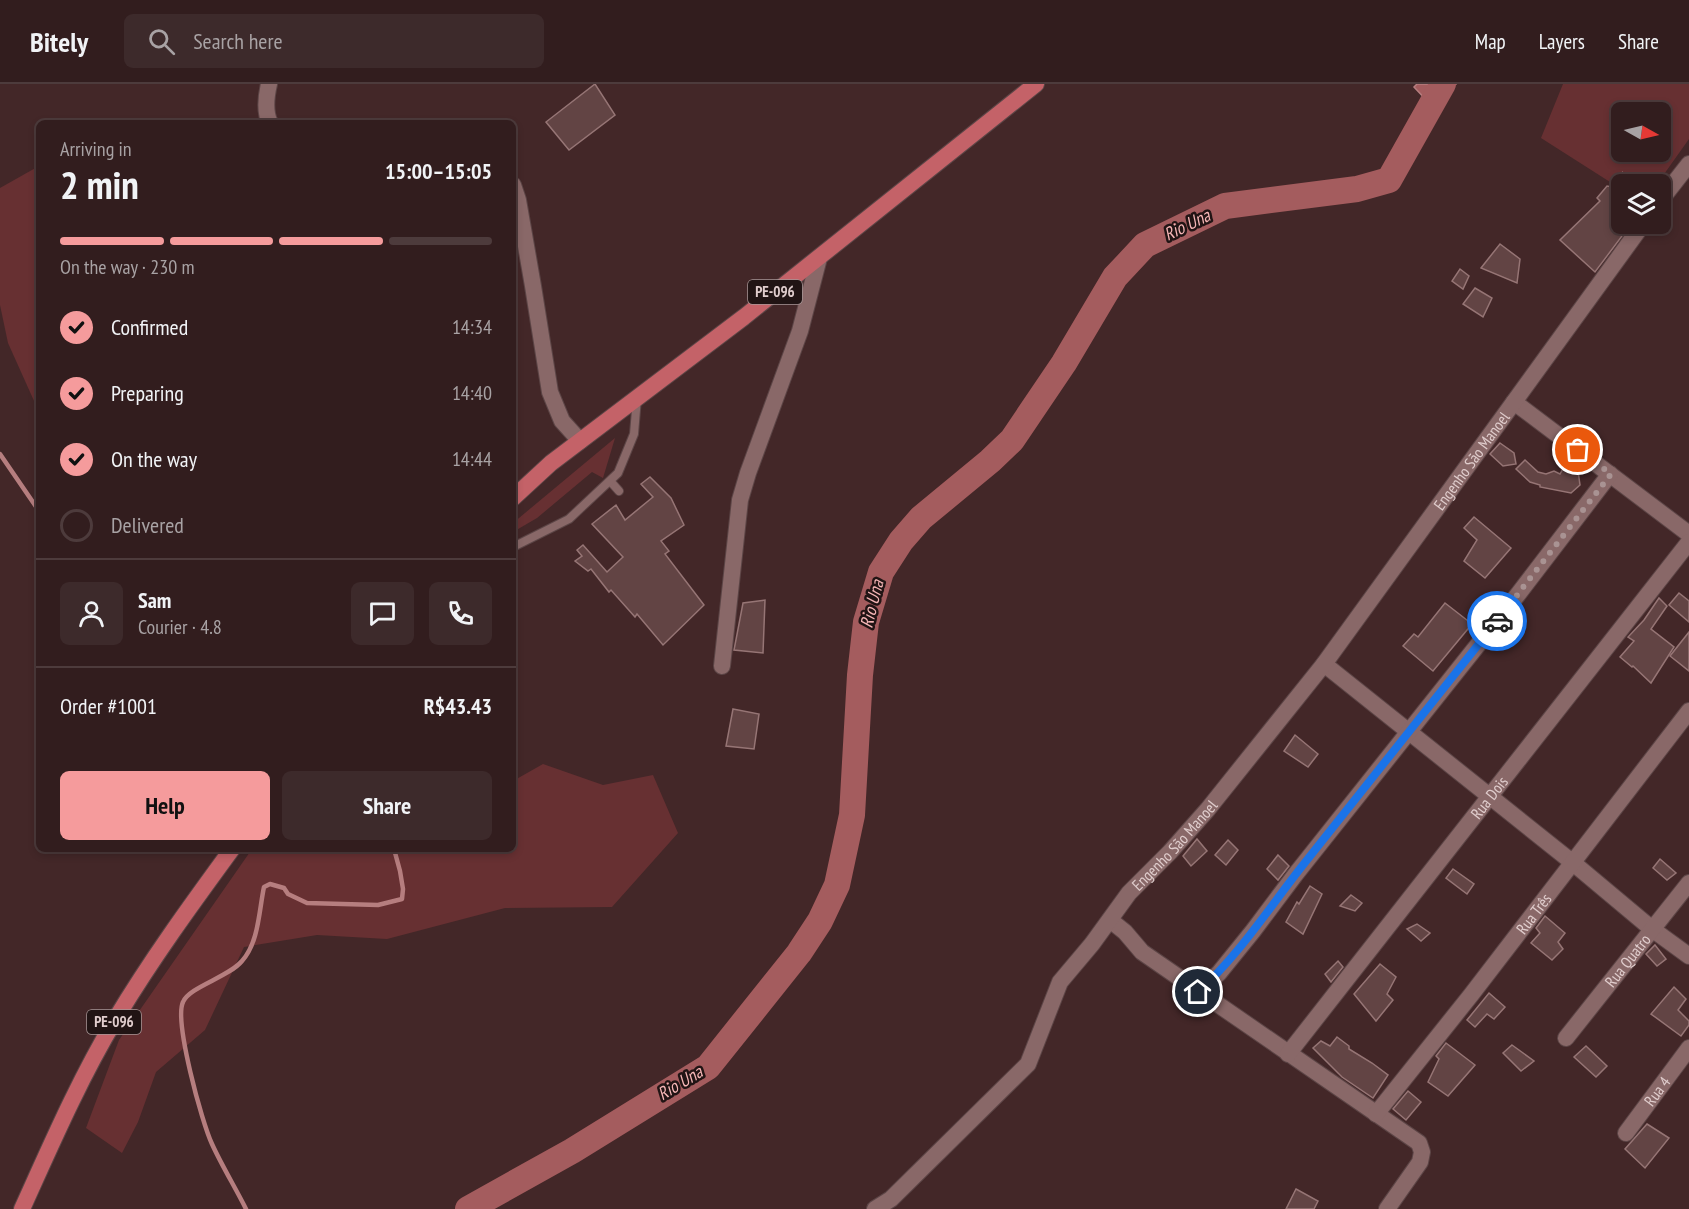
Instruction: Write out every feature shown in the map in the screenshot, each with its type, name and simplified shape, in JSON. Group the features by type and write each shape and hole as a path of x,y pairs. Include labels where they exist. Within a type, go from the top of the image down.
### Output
{"main road":[{"name":"PE-096","path":"516,495 551,463 819,258 1036,84"},
{"name":"PE-096","path":"22,1209 72,1099 114,1021 162,944 229,852"}],"street":[{"path":"268,120 266,98 269,84"},
{"path":"1671,187 1689,164"},
{"path":"516,194 550,392 562,421 580,441"},
{"name":"Engenho São Manoel","path":"875,1209 891,1198 1028,1064 1060,982 1129,893 1208,809 1324,664 1636,234"},
{"path":"722,666 740,500 800,332 819,258"},
{"name":"Engenho São Manoel","path":"1514,402 1689,534"},
{"path":"1198,992 1235,954 1611,474"},
{"name":"Rua Dois","path":"1288,1054 1689,542"},
{"path":"1324,664 1572,862 1652,929 1689,956"},
{"name":"Rua Três","path":"1376,1114 1471,995 1689,711"},
{"name":"Rua Quatro","path":"1566,1038 1689,883"},
{"path":"1110,920 1125,932 1142,952 1419,1143 1422,1152 1420,1162 1387,1209"},
{"name":"Rua 4","path":"1626,1133 1689,1048"}],"lane":[{"path":"516,546 569,519 611,482 618,473 634,434 637,397"},
{"path":"611,482 619,491"}],"shaded area":[{"path":"1417,84 1456,84 1430,104 1414,87"},
{"path":"1563,84 1689,84 1689,139 1664,174 1611,174 1611,183 1541,138"},
{"path":"36,168 36,405 8,343 0,305 0,188"},
{"path":"615,438 603,478 592,472 537,518 516,530 516,520"},
{"path":"543,764 603,785 653,775 678,833 612,907 505,908 387,939 317,935 244,947 205,1030 156,1072 138,1122 122,1153 86,1128 119,1040 250,852 516,852 516,779"}],"building":[{"path":"595,84 615,115 569,150 546,122"},
{"path":"1607,186 1611,187 1611,234 1622,234 1622,236 1595,272 1560,240 1600,201 1597,198"},
{"path":"1500,244 1520,259 1517,283 1481,268"},
{"path":"1460,269 1469,276 1463,289 1452,281"},
{"path":"1475,288 1492,298 1483,317 1463,304"},
{"path":"1500,443 1514,453 1516,464 1503,466 1490,454"},
{"path":"1525,460 1538,472 1546,474 1554,471 1560,474 1564,467 1578,471 1580,485 1571,493 1540,487 1530,482 1516,469"},
{"path":"650,477 671,498 684,525 661,541 669,551 665,554 704,605 663,645 637,614 635,617 611,590 609,592 591,569 588,571 575,561 582,556 577,550 583,545 607,572 623,557 592,524 616,505 625,520 653,497 641,484"},
{"path":"1474,517 1511,548 1485,578 1464,561 1477,540 1464,528"},
{"path":"1679,593 1689,601 1689,622 1669,605"},
{"path":"1659,598 1667,606 1651,629 1674,647 1651,683 1620,657 1634,641 1628,637 1644,620"},
{"path":"765,600 763,653 734,650 743,603"},
{"path":"1445,603 1472,624 1433,671 1403,646 1414,634 1418,637"},
{"path":"1689,632 1689,671 1670,656"},
{"path":"733,709 759,714 754,749 726,746"},
{"path":"1295,735 1318,754 1308,767 1284,751"},
{"path":"1197,839 1207,851 1191,866 1183,856"},
{"path":"1228,840 1238,850 1226,865 1215,855"},
{"path":"1278,855 1289,866 1278,880 1267,869"},
{"path":"1660,859 1676,873 1667,880 1653,868"},
{"path":"1453,869 1474,884 1467,894 1446,878"},
{"path":"1310,886 1322,894 1303,934 1286,922 1297,902 1299,904"},
{"path":"1351,895 1362,903 1355,911 1340,906"},
{"path":"1545,916 1565,933 1558,942 1563,949 1552,960 1531,943 1540,933 1536,928"},
{"path":"1417,924 1430,933 1421,941 1407,929"},
{"path":"1655,945 1666,959 1657,966 1646,954"},
{"path":"1338,961 1343,967 1331,982 1325,974"},
{"path":"1380,964 1396,977 1387,994 1393,1000 1376,1021 1354,994"},
{"path":"1674,987 1686,999 1678,1010 1689,1021 1689,1025 1681,1036 1651,1014"},
{"path":"1489,993 1505,1007 1494,1019 1487,1014 1475,1027 1467,1020"},
{"path":"1337,1037 1349,1046 1349,1049 1388,1075 1373,1098 1342,1077 1313,1048 1321,1041 1330,1046"},
{"path":"1446,1043 1475,1065 1448,1096 1428,1082 1439,1059 1436,1056"},
{"path":"1512,1045 1534,1061 1521,1071 1503,1053"},
{"path":"1586,1046 1607,1066 1596,1077 1574,1057"},
{"path":"1408,1091 1421,1102 1406,1120 1393,1109"},
{"path":"1647,1124 1669,1138 1645,1168 1625,1149"},
{"path":"1296,1189 1318,1201 1314,1209 1286,1209"}],"waterway":[{"name":"Rio Una","path":"468,1209 572,1151 708,1067 799,953 820,921 837,885 852,815 860,675 866,622 881,572 901,541 921,518 1012,440 1064,363 1115,277 1145,245 1225,206 1357,189 1389,180 1443,84"},
{"path":"0,454 36,507"},
{"path":"246,1209 212,1144 202,1116 190,1072 182,1029 183,1002 193,992 236,967 248,953 258,926 264,887 270,884 284,888 288,894 307,903 378,905 402,899 403,889 395,852"}],"way so far":[{"path":"1497,621 1611,474 1578,450"}],"route":[{"path":"1198,992 1235,954 1497,621"}]}
